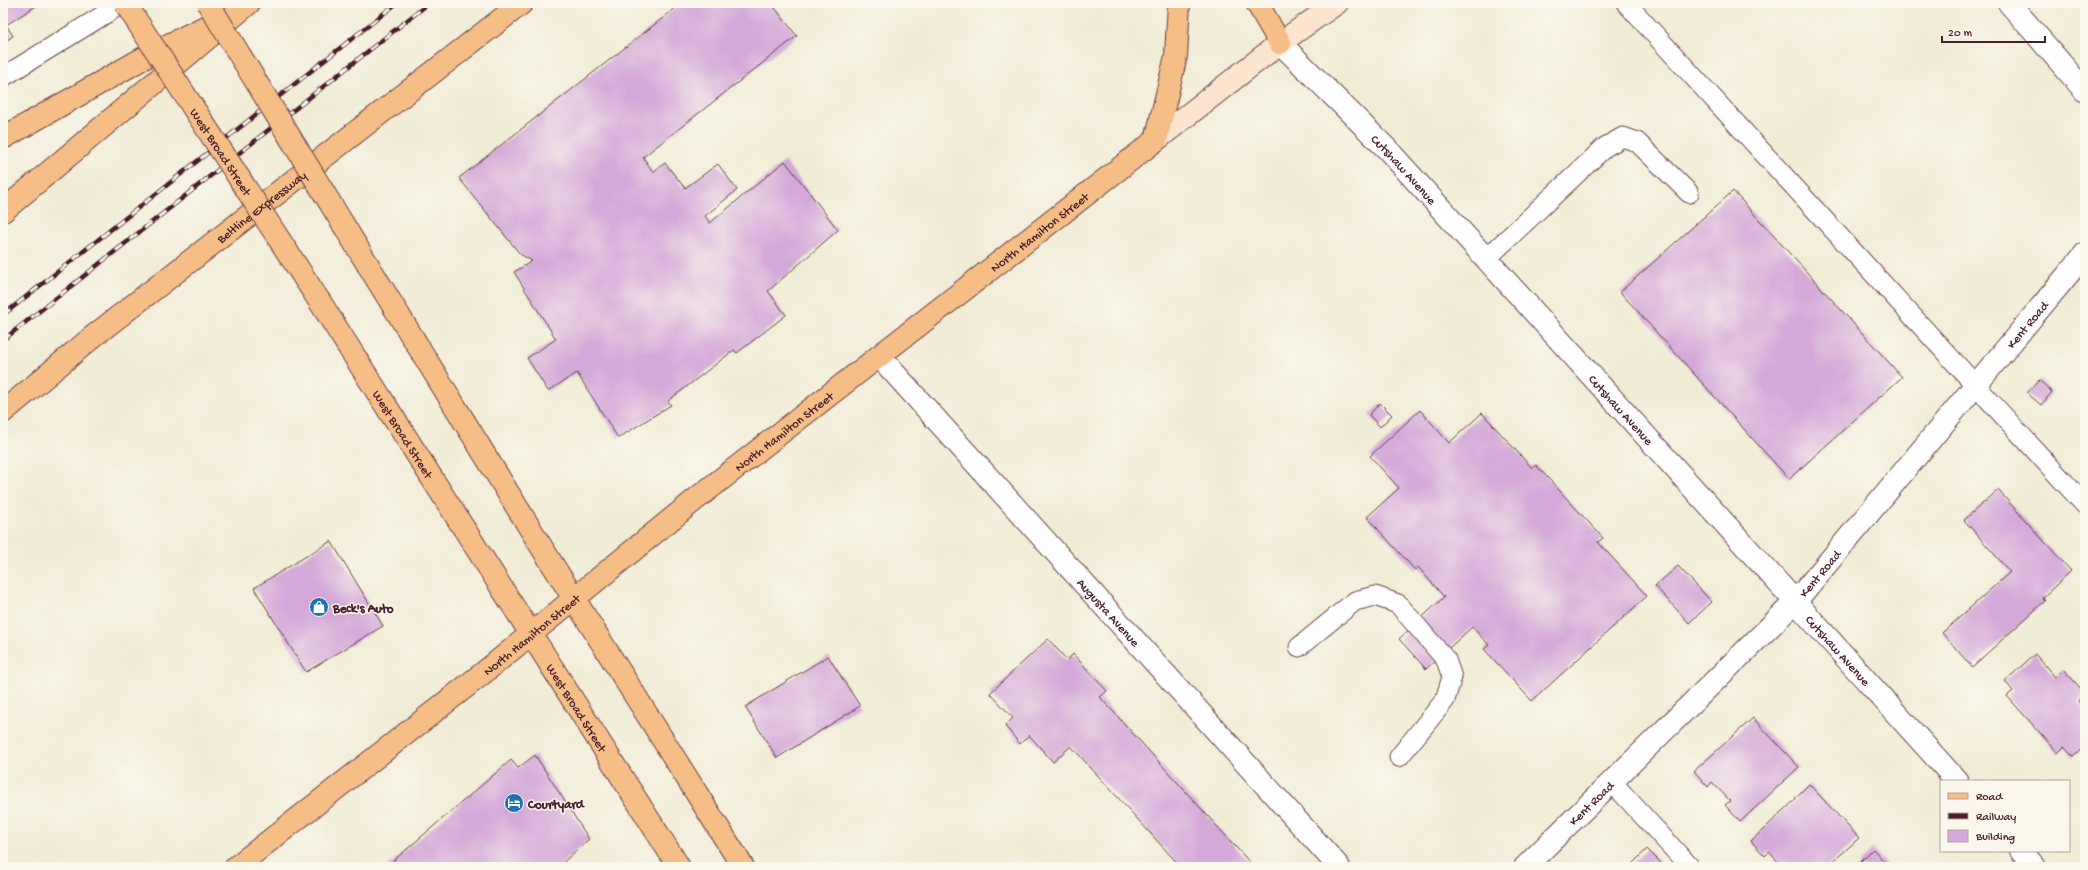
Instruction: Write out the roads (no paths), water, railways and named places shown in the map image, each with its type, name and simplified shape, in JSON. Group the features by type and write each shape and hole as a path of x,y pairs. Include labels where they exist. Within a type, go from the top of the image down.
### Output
{"main road":[{"name":"West Broad Street","path":"124,3 320,302 679,867"},
{"path":"208,3 368,266 573,597 743,867"},
{"name":"Beltline Expressway","path":"3,412 102,330 522,3"},
{"path":"1156,140 1176,56 1179,3"},
{"path":"1257,3 1280,43"},
{"path":"3,138 156,51 244,7"},
{"path":"3,211 244,7"},
{"name":"North Hamilton Street","path":"236,867 476,679 573,597 1156,140"}],"street":[{"name":"North Hamilton Street","path":"1156,140 1280,43 1337,3"},
{"path":"2009,3 2085,91"},
{"name":"Cutshaw Avenue","path":"1280,43 1388,150 1957,780"},
{"name":"Kent Road","path":"1526,867 1795,602 1975,384 2085,254"},
{"name":"Augusta Avenue","path":"879,356 1339,867"},
{"path":"2022,852 2035,867"}],"lane":[{"path":"3,77 124,3"},
{"path":"1626,3 2085,505"},
{"path":"1487,258 1604,147 1623,137 1636,142 1689,193"},
{"path":"1299,647 1355,601 1375,596 1398,604 1446,660 1452,677 1445,700 1399,756"},
{"path":"1612,782 1690,867"}],"railway":[{"path":"3,315 397,3"},
{"path":"3,340 429,3"}],"place":[{"name":"Beck's Auto","path":"319,607"},
{"name":"Courtyard","path":"514,803"}]}
